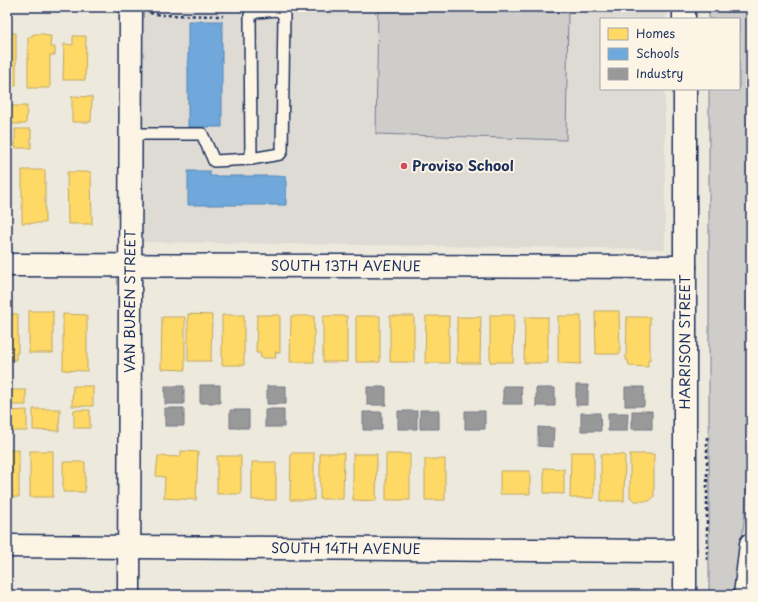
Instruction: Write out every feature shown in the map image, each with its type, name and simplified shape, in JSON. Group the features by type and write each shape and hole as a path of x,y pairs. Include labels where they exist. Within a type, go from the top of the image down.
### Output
{"main road":[{"path":"684,7 684,18"},
{"name":"VAN BUREN STREET","path":"129,595 131,134 139,10"},
{"name":"HARRISON STREET","path":"685,90 685,595"},
{"name":"SOUTH 13TH AVENUE","path":"7,264 685,267"},
{"path":"745,595 751,544"},
{"name":"SOUTH 14TH AVENUE","path":"7,546 685,550"}],"lane":[{"path":"131,134 202,134 214,161 251,159 277,156 282,151 284,14 277,10 268,9 250,15 251,159"}],"path":[{"path":"139,10 161,15 223,16"}],"shaded area":[{"name":"Proviso School","path":"143,7 666,7 666,18 600,18 600,90 665,90 665,249 141,242"},
{"path":"378,7 568,13 566,140 376,134"},
{"path":"709,7 751,7 751,421 745,512 736,595 709,595 709,90 740,90 740,18 709,18"}],"building: Homes":[{"path":"7,33 16,33 16,86 7,86"},
{"path":"33,34 45,34 47,36 51,36 50,47 55,47 55,55 50,55 50,88 28,88 28,37 31,37"},
{"path":"73,36 86,36 85,80 63,80 64,44 73,45"},
{"path":"72,96 92,97 91,122 72,122"},
{"path":"8,106 27,106 26,124 8,124"},
{"path":"15,129 31,129 31,148 15,148"},
{"path":"22,170 45,170 45,223 22,223"},
{"path":"67,172 91,172 92,224 68,224"},
{"path":"29,311 53,311 53,353 29,353"},
{"path":"595,311 619,311 620,354 596,354"},
{"path":"7,314 18,314 18,353 16,353 16,360 7,360"},
{"path":"63,314 87,315 87,371 63,370"},
{"path":"188,314 212,315 211,361 188,361"},
{"path":"222,315 244,315 244,365 222,365"},
{"path":"257,315 280,315 280,353 275,352 276,358 261,358 260,353 256,353"},
{"path":"490,315 514,315 513,362 490,362"},
{"path":"291,316 314,316 314,362 290,362"},
{"path":"323,316 347,316 347,362 323,362"},
{"path":"356,316 380,316 380,362 356,362"},
{"path":"390,316 414,316 414,362 390,362"},
{"path":"426,316 449,316 449,363 425,363"},
{"path":"558,316 581,316 581,364 558,363"},
{"path":"162,317 185,317 185,370 161,369"},
{"path":"457,317 481,317 480,363 457,363"},
{"path":"525,317 548,317 548,363 524,363"},
{"path":"627,317 650,317 650,360 648,360 648,367 629,366 628,360 626,360"},
{"path":"73,386 93,386 93,406 72,406"},
{"path":"9,390 26,390 26,405 9,405"},
{"path":"33,409 60,409 59,431 33,430"},
{"path":"27,410 27,431 8,431 8,411"},
{"path":"74,410 90,410 90,428 74,428"},
{"path":"7,450 19,450 19,497 7,497"},
{"path":"30,451 53,451 53,497 30,497"},
{"path":"181,451 198,452 196,500 164,498 165,477 156,476 158,456 181,457"},
{"path":"571,452 594,452 594,498 570,498"},
{"path":"291,453 314,453 314,500 290,500"},
{"path":"320,453 344,453 343,499 320,499"},
{"path":"353,454 377,454 376,501 353,500"},
{"path":"386,454 410,454 410,500 386,500"},
{"path":"601,454 625,455 624,501 601,501"},
{"path":"630,454 654,454 654,497 649,501 635,501 630,497"},
{"path":"217,456 241,456 241,494 217,494"},
{"path":"425,459 445,459 445,500 425,500"},
{"path":"63,462 85,462 85,492 63,492"},
{"path":"252,462 276,462 276,500 252,500"},
{"path":"544,468 564,469 564,494 544,493"},
{"path":"500,471 530,471 530,494 500,494"},
{"path":"253,593 294,593 294,595 253,595"},
{"path":"41,594 72,595 41,595"}],"building: Schools":[{"path":"188,21 222,21 222,127 188,127"},
{"path":"188,171 210,171 210,176 286,176 286,205 188,205"}],"building: Industry":[{"path":"200,385 220,385 220,403 200,403"},
{"path":"576,385 588,385 588,405 576,405"},
{"path":"165,386 184,386 184,404 165,404"},
{"path":"267,386 286,386 286,404 267,404"},
{"path":"503,386 521,386 522,404 503,404"},
{"path":"367,387 386,387 386,405 367,405"},
{"path":"625,387 644,387 644,406 625,406"},
{"path":"536,388 555,388 555,406 536,406"},
{"path":"165,408 184,408 184,426 165,426"},
{"path":"265,409 284,409 284,427 265,427"},
{"path":"230,410 249,410 249,428 230,428"},
{"path":"420,410 439,410 439,429 420,429"},
{"path":"398,411 417,411 417,429 398,429"},
{"path":"465,411 485,411 485,429 465,429"},
{"path":"632,411 652,411 652,429 632,429"},
{"path":"363,412 382,412 382,430 363,430"},
{"path":"581,413 600,413 601,431 581,431"},
{"path":"608,413 628,413 627,431 608,431"},
{"path":"538,427 554,428 553,447 538,446"}],"place":[{"name":"Proviso School","path":"404,166"}]}
